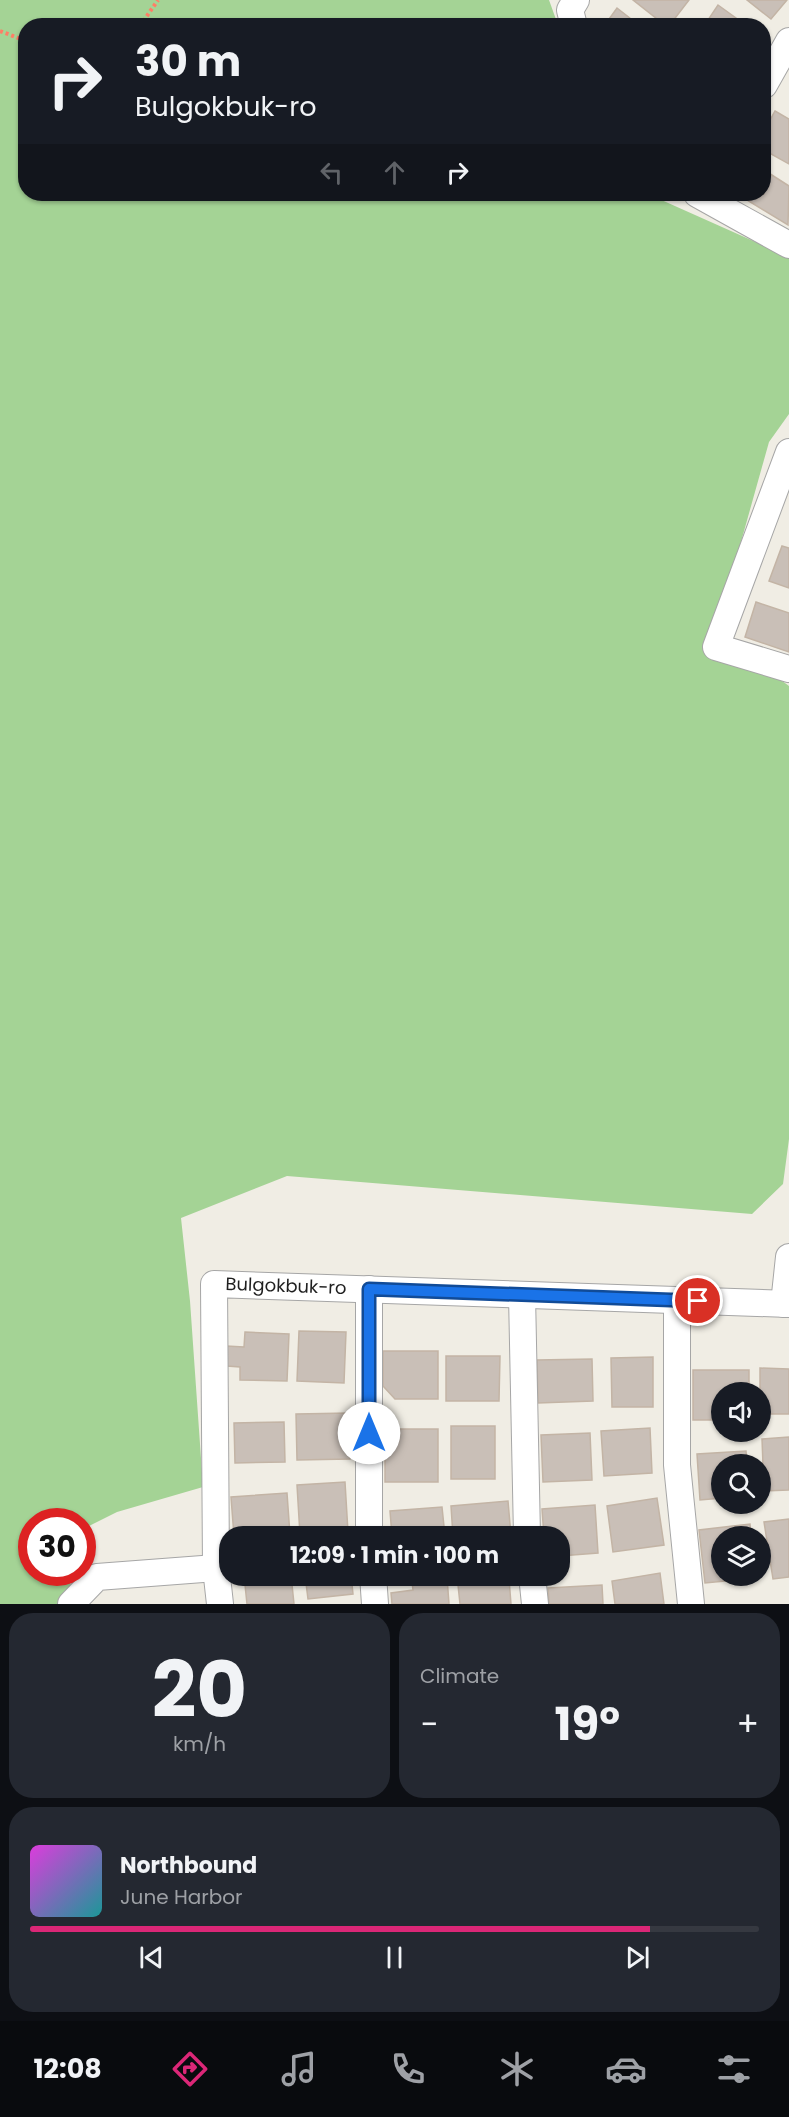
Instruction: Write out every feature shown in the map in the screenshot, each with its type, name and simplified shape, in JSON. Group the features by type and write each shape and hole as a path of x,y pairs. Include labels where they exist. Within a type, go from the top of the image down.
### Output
{"street":[{"path":"572,18 570,10 576,0"},
{"path":"771,73 789,41"},
{"path":"711,201 789,245"},
{"path":"789,452 716,646 789,669"},
{"path":"786,1304 789,1257"},
{"name":"Bulgokbuk-ro","path":"216,1568 214,1284 786,1304"},
{"path":"369,1289 369,1526"},
{"path":"522,1295 527,1526"},
{"path":"677,1300 677,1465 691,1604"},
{"path":"71,1604 98,1577 216,1568 220,1604"},
{"path":"374,1586 375,1604"},
{"path":"533,1586 535,1604"}],"path":[{"path":"146,18 158,0"},
{"path":"0,31 18,38"}],"green space":[{"path":"0,0 549,0 555,18 18,18 18,201 664,201 789,257 789,414 769,442 730,581 733,645 789,686 789,1139 783,1184 752,1214 287,1176 181,1218 190,1301 203,1487 117,1512 96,1522 96,1508 18,1508 18,1586 71,1586 78,1604 0,1604"}],"building":[{"path":"633,0 689,0 675,18 656,18"},
{"path":"747,0 787,0 770,18"},
{"path":"718,5 736,18 709,18"},
{"path":"617,8 630,18 610,18"},
{"path":"775,111 789,119 789,164 771,154 771,118"},
{"path":"771,174 789,186 788,225 749,201 771,201"},
{"path":"782,546 789,548 789,588 769,581"},
{"path":"756,602 789,613 789,652 745,637"},
{"path":"299,1331 346,1332 344,1383 297,1381"},
{"path":"245,1332 289,1334 287,1381 240,1380 240,1367 227,1366 227,1346 244,1347"},
{"path":"383,1351 438,1351 438,1399 395,1399 383,1386"},
{"path":"446,1356 500,1356 499,1401 446,1401"},
{"path":"653,1357 653,1407 612,1407 611,1358"},
{"path":"592,1359 593,1401 538,1403 537,1360"},
{"path":"760,1368 789,1369 789,1414 771,1414 771,1382 760,1382"},
{"path":"693,1370 749,1370 749,1382 711,1382 711,1420 693,1420"},
{"path":"349,1413 350,1459 297,1460 296,1414"},
{"path":"284,1422 285,1462 235,1463 234,1423"},
{"path":"451,1426 495,1426 495,1479 451,1479"},
{"path":"650,1428 652,1473 604,1476 601,1431"},
{"path":"385,1429 438,1429 438,1482 385,1482"},
{"path":"590,1433 592,1480 543,1482 541,1435"},
{"path":"789,1437 789,1490 771,1491 771,1454 763,1454 762,1442 771,1442 771,1438"},
{"path":"746,1451 746,1454 711,1454 711,1499 700,1500 697,1454"},
{"path":"345,1482 348,1526 299,1526 297,1485"},
{"path":"287,1493 289,1526 233,1526 231,1497"},
{"path":"657,1498 664,1545 613,1552 607,1506"},
{"path":"508,1501 510,1526 452,1526 451,1506"},
{"path":"595,1505 598,1553 570,1555 570,1526 543,1526 542,1509"},
{"path":"442,1507 444,1526 391,1526 390,1511"},
{"path":"789,1519 789,1577 773,1579 771,1526 765,1526 764,1522"},
{"path":"711,1529 711,1582 705,1583 699,1530"},
{"path":"660,1573 664,1604 615,1604 612,1581"},
{"path":"602,1585 603,1604 549,1604 548,1588"},
{"path":"245,1586 292,1586 294,1604 247,1604"},
{"path":"306,1586 352,1586 353,1594 308,1599"},
{"path":"412,1586 448,1586 449,1604 392,1604 391,1593 413,1590"},
{"path":"458,1586 510,1586 511,1604 460,1604"}],"route":[{"path":"369,1433 369,1289 698,1301"}]}
